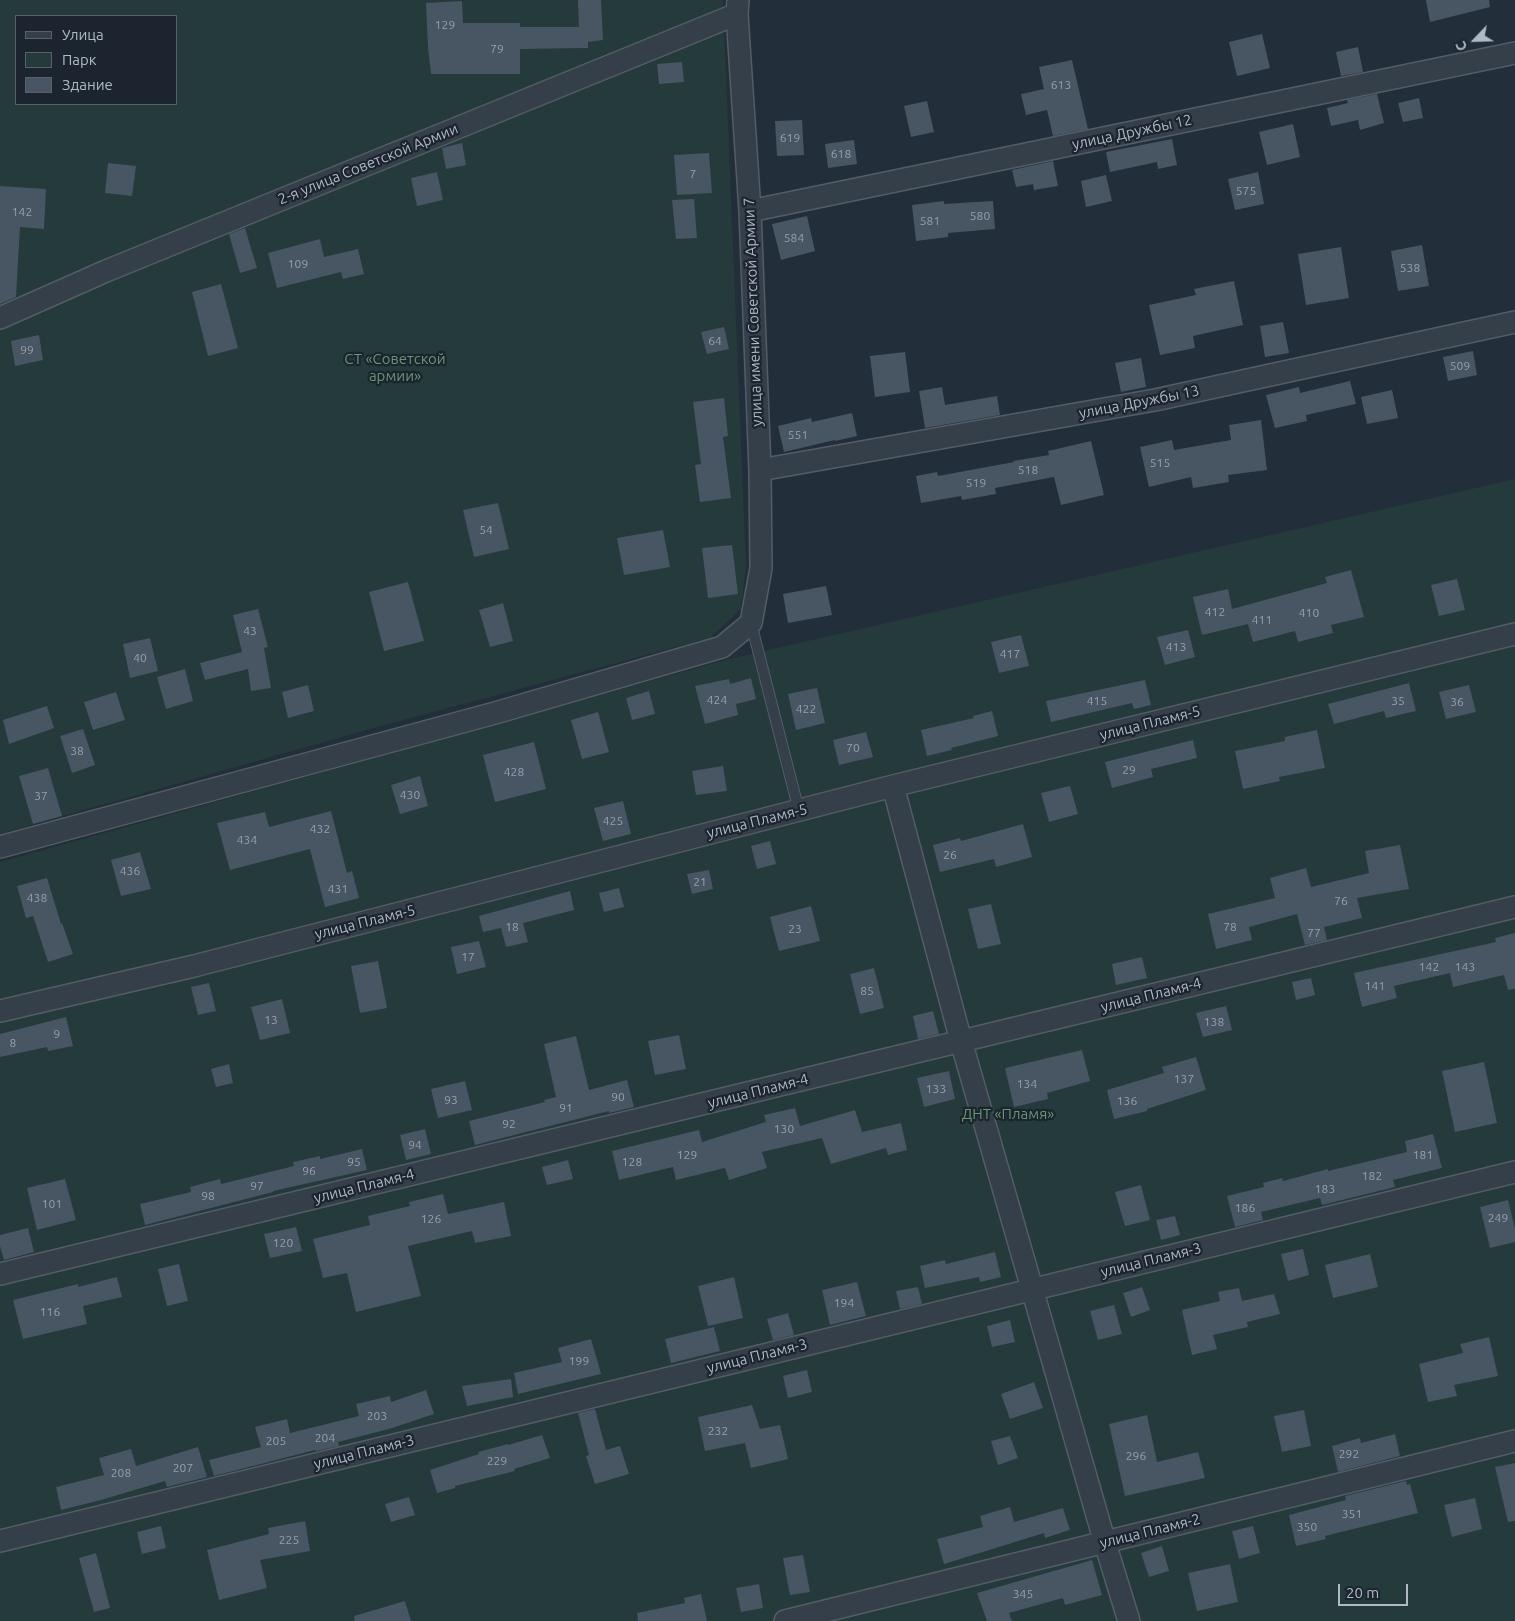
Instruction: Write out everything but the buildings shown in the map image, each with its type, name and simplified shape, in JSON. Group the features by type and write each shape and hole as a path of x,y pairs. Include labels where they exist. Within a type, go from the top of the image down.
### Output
{"street":[{"name":"улица имени Советской Армии 7","path":"738,7 750,212 760,470 761,568 751,623"},
{"name":"2-я улица Советской Армии","path":"0,318 738,7"},
{"name":"улица Дружбы 12","path":"750,212 1515,53"},
{"name":"улица Дружбы 13","path":"760,470 1156,400 1515,322"},
{"path":"0,847 495,712 722,647 751,623"},
{"name":"улица Пламя-5","path":"0,1011 194,966 893,786 1515,634"},
{"path":"893,786 961,1041 1129,1621"},
{"name":"улица Пламя-4","path":"0,1274 1515,907"},
{"name":"улица Пламя-3","path":"0,1541 1515,1172"},
{"name":"улица Пламя-2","path":"785,1621 1515,1442"}],"lane":[{"path":"751,623 799,811"}],"green space":[{"name":"СТ «Советской армии»","path":"0,0 723,0 746,566 741,609 710,638 370,729 0,834"},
{"name":"ДНТ «Пламя»","path":"1515,479 1515,1621 0,1621 0,862 729,659"}]}
